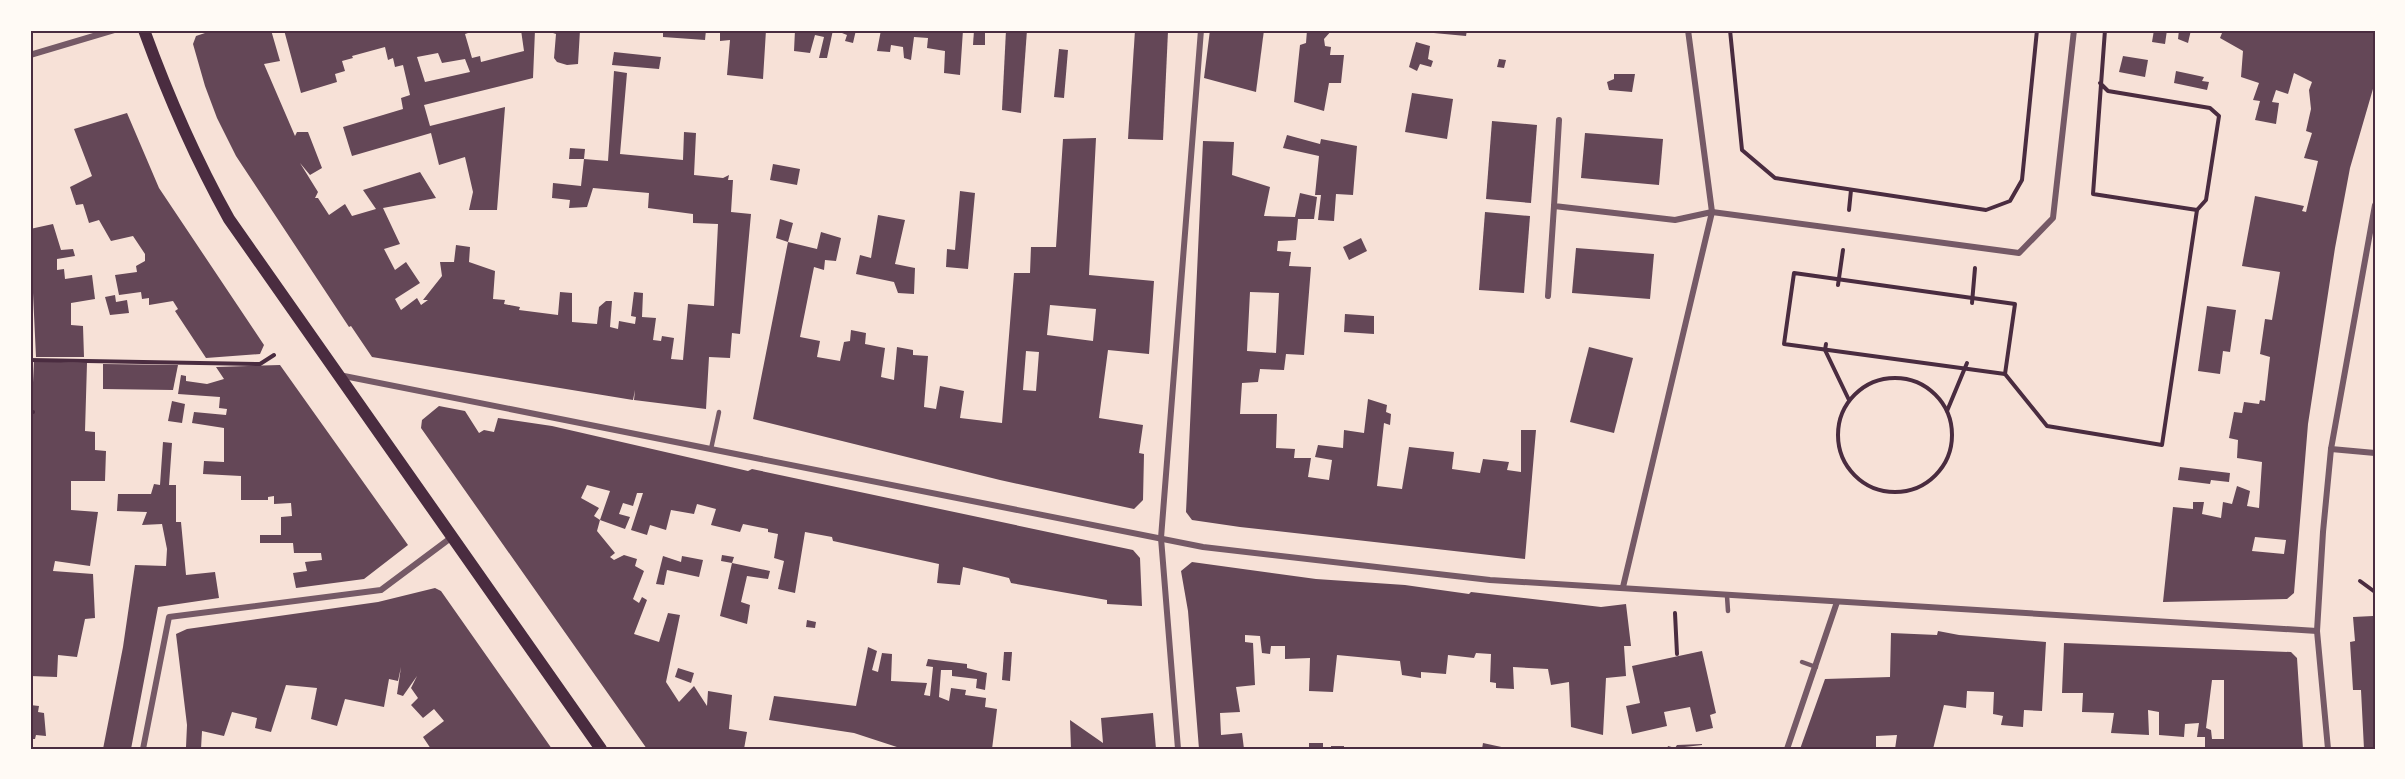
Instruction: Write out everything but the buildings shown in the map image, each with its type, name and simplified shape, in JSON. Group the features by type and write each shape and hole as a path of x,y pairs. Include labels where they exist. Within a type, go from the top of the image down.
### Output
{"main road":[{"path":"144,30 172,106 229,219 601,749"}],"street":[{"path":"30,55 114,30"},
{"path":"1178,749 1161,538 1201,30"},
{"path":"1623,587 1712,212 1688,30"},
{"path":"1554,206 1675,220 1712,212 2019,253 2053,218 2074,30"},
{"path":"1548,296 1559,120"},
{"path":"2328,749 2317,632 2331,449 2375,205"},
{"path":"338,374 1203,547 1478,578 1727,596 2317,632"},
{"path":"2331,449 2375,453"},
{"path":"143,749 169,617 381,590 452,537"},
{"path":"1787,749 1837,602"}],"lane":[{"path":"711,448 718,412"},
{"path":"1727,596 1728,611"},
{"path":"1802,662 1816,667"}],"path":[{"path":"1730,30 1743,150 1775,178 1986,210 2010,201 2022,180 2037,30"},
{"path":"2105,30 2093,194 2197,210"},
{"path":"2005,374 2015,304 1838,282 1794,273 1784,344 1826,347 1967,366 2005,374 2048,426 2162,445 2197,210 2206,200 2219,116 2210,108 2108,91 2100,82"},
{"path":"1838,282 1843,249"},
{"path":"1972,300 1975,268"},
{"path":"1826,347 1849,400"},
{"path":"30,360 260,364 274,355"},
{"path":"1947,411 1967,366"},
{"path":"1901,378 1920,384 1936,395 1947,411 1952,438 1945,465 1932,479 1917,489 1898,493 1880,491 1863,483 1849,471 1840,454 1837,436 1840,417 1849,400 1863,387 1881,379 1901,378"},
{"path":"2360,581 2375,592"},
{"path":"1674,606 1677,654"}]}
